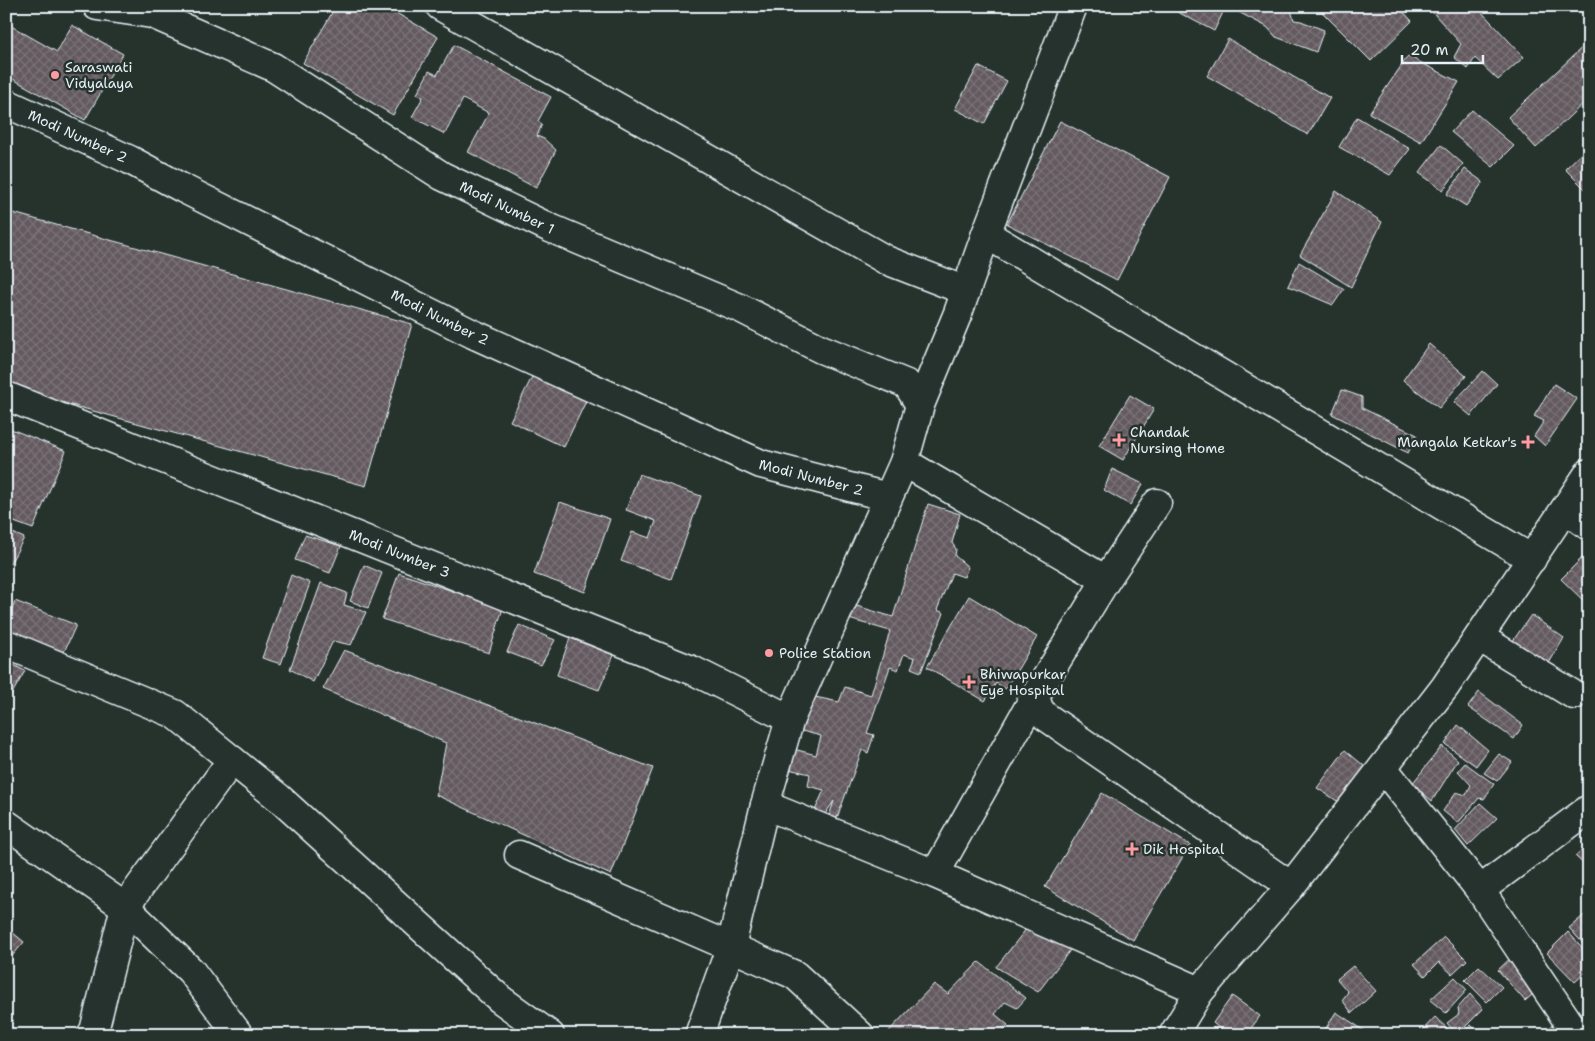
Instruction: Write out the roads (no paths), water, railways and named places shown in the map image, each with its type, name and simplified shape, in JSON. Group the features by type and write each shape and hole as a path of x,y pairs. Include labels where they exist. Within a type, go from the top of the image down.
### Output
{"street":[{"name":"Modi Number 1","path":"97,6 152,14 273,67 442,176 550,228 740,308 821,349 907,384 920,405"},
{"path":"440,6 886,260 966,291"},
{"path":"699,1035 731,946 765,805 790,719 904,462 920,405 966,291 1073,6"},
{"name":"Modi Number 2","path":"6,103 130,160 473,334 761,464 888,497"},
{"path":"986,234 1532,559"},
{"name":"Modi Number 3","path":"6,396 694,671 790,719"},
{"path":"904,462 1106,580"},
{"path":"1173,1035 1200,991 1291,886 1445,687 1589,473"},
{"path":"935,874 1034,696 1106,580 1157,503"},
{"path":"1565,509 1589,526"},
{"path":"1479,637 1574,695"},
{"path":"6,644 176,714 278,798 500,999 550,1035"},
{"path":"1034,696 1039,709 1045,716 1291,886"},
{"path":"94,1034 125,907 232,760"},
{"path":"1382,768 1480,890 1576,1035"},
{"path":"765,805 935,874 1200,991"},
{"path":"1480,890 1589,809"},
{"path":"6,824 125,907 192,971 239,1035"},
{"path":"519,855 795,975 860,1035"}],"place":[{"name":"Saraswati Vidyalaya","path":"55,75"},
{"name":"Chandak Nursing Home","path":"1119,440"},
{"name":"Mangala Ketkar's","path":"1528,442"},
{"name":"Police Station","path":"769,653"},
{"name":"Bhiwapurkar Eye Hospital","path":"969,682"},
{"name":"Dik Hospital","path":"1132,849"}]}
